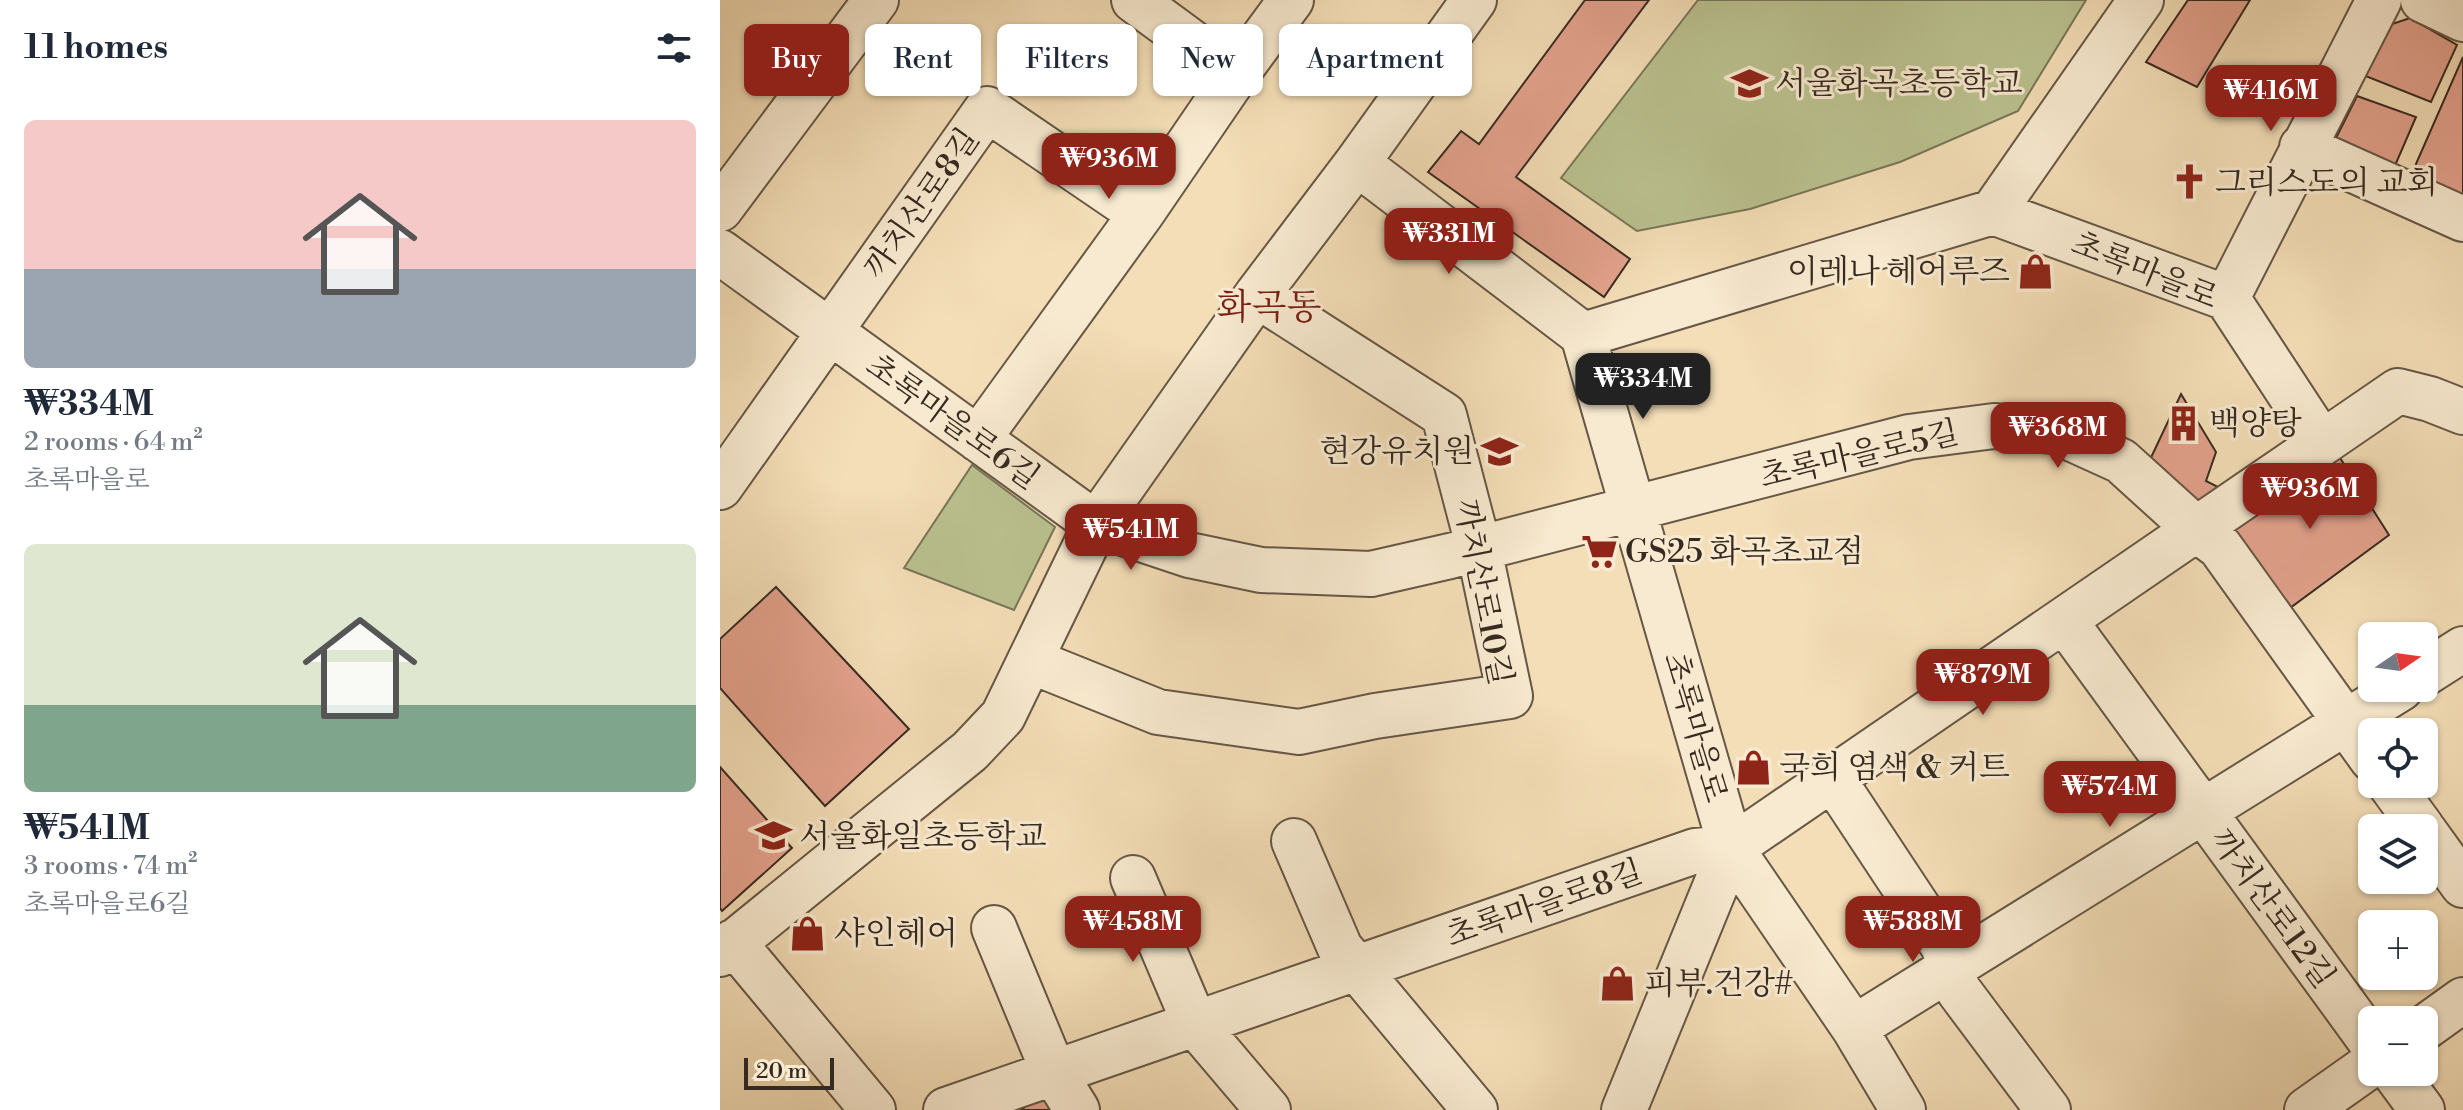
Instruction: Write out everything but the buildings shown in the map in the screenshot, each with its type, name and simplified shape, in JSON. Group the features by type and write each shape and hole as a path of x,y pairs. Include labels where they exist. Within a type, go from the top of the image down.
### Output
{"street":[{"path":"720,209 876,0"},
{"path":"1134,0 1167,24"},
{"path":"1263,38 1291,0"},
{"path":"873,1110 726,948 970,751 1003,716 1096,524 1257,295 1474,0"},
{"path":"1357,163 1583,335 1993,212 2141,0"},
{"path":"2227,298 2379,0"},
{"path":"2423,0 2463,19"},
{"path":"978,439 1141,214 1222,96"},
{"name":"까치산로8길","path":"830,332 987,109 1141,214"},
{"path":"2302,147 2463,219"},
{"name":"초록마을로","path":"1993,212 2227,298 2322,443"},
{"name":"초록마을로6길","path":"720,252 1096,524 1189,555 1261,570 1371,574 1633,509"},
{"name":"까치산로10길","path":"1031,661 1158,712 1299,732 1375,716 1510,696 1479,549 1444,415 1257,295"},
{"path":"720,487 830,332"},
{"name":"초록마을로","path":"1583,335 1731,848 1854,1028 1903,1110"},
{"path":"1624,1110 1731,848 2398,391 2463,412"},
{"name":"초록마을로5길","path":"1633,509 1909,437 1994,426 2055,431 2121,461 2220,547 2358,739"},
{"name":"까치산로12길","path":"2064,620 2358,1024"},
{"path":"2438,665 2463,649"},
{"name":"까치산로12길","path":"1854,1028 2378,702"},
{"path":"1833,779 1944,947 1959,991 2048,1110"},
{"path":"1294,841 1340,948 1475,1110"},
{"name":"초록마을로8길","path":"946,1110 1695,851 1731,848"},
{"path":"2438,851 2463,885"},
{"path":"1133,878 1195,1024 1268,1110"},
{"path":"994,928 1054,1073 1077,1110"},
{"path":"2438,1018 2463,1000"},
{"path":"2307,1110 2358,1074"},
{"path":"2404,1086 2422,1110"}],"green space":[{"path":"1698,0 2086,0 2018,111 1900,162 1750,209 1637,231 1561,178"},
{"path":"972,465 1055,527 1014,610 904,568"}],"place":[{"name":"서울화곡초등학교","path":"1749,83"},
{"name":"그리스도의 교회","path":"2189,182"},
{"name":"이레나 헤어루즈","path":"2036,271"},
{"name":"백양탕","path":"2183,423"},
{"name":"현강유치원","path":"1500,451"},
{"name":"GS25 화곡초교점","path":"1599,551"},
{"name":"국희 염색 & 커트","path":"1753,767"},
{"name":"서울화일초등학교","path":"773,836"},
{"name":"샤인헤어","path":"808,933"},
{"name":"피부.건강#","path":"1618,983"}],"district":[{"name":"화곡동","path":"1269,306"}]}
